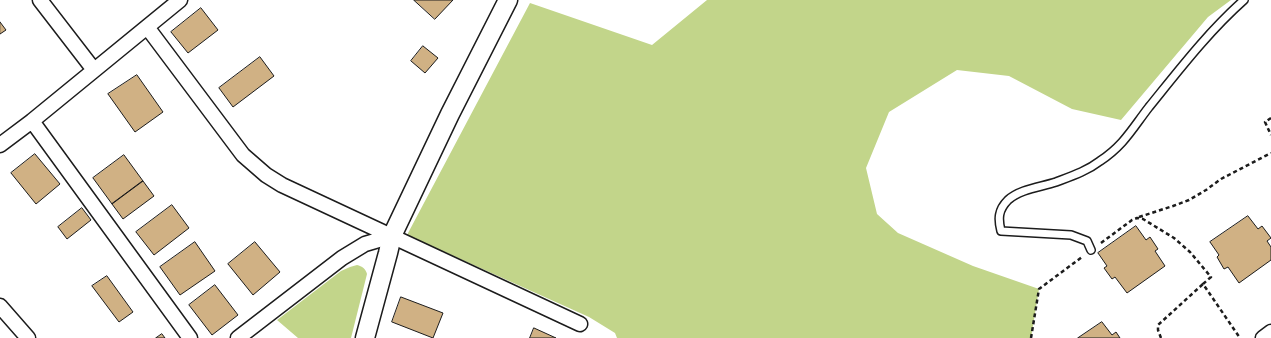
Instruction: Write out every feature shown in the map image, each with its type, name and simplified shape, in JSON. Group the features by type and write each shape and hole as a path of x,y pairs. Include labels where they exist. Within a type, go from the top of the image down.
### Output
{"street":[{"path":"40,0 94,70"},
{"path":"0,145 180,0"},
{"path":"366,338 392,236 450,114 508,0"},
{"path":"147,27 243,155 255,166 282,185 580,324"},
{"path":"32,120 190,338"},
{"path":"238,338 342,258 365,244 392,236"},
{"path":"0,306 28,338"},
{"path":"1263,338 1271,332"}],"lane":[{"path":"1091,250 1087,241 1072,235 1001,231 998,219 1001,211 1008,200 1021,193 1056,182 1090,168 1111,154 1125,140 1143,115 1204,39 1244,0"}],"path":[{"path":"1271,118 1265,122 1271,135"},
{"path":"1030,338 1039,289 1132,220 1189,200 1221,179 1271,153"},
{"path":"1137,218 1143,219 1164,231 1190,252 1211,277 1158,325 1161,338"},
{"path":"1203,284 1240,338"}],"green space":[{"path":"707,0 1231,0 1208,17 1121,120 1072,109 1009,76 957,70 889,112 866,168 877,214 898,233 973,266 1039,289 1031,338 617,338 615,333 589,317 407,235 530,3 652,45"},
{"path":"357,265 364,268 367,274 351,338 298,338 277,320 341,271"}],"building":[{"path":"414,0 453,0 435,19"},
{"path":"201,8 218,30 188,53 171,32"},
{"path":"0,22 6,30 0,34"},
{"path":"423,46 438,58 425,73 411,61"},
{"path":"260,57 274,76 233,107 219,88"},
{"path":"137,75 163,112 135,132 108,94"},
{"path":"35,154 60,184 36,204 11,173"},
{"path":"124,155 143,181 112,204 93,178"},
{"path":"143,181 154,196 123,219 112,204"},
{"path":"172,205 189,228 154,255 136,232"},
{"path":"82,208 91,220 67,239 58,227"},
{"path":"1248,216 1258,229 1262,226 1271,238 1267,241 1271,247 1271,260 1239,283 1228,267 1224,269 1217,257 1219,255 1210,242"},
{"path":"1136,226 1146,240 1150,237 1158,249 1155,251 1165,266 1127,293 1115,277 1112,279 1104,268 1107,266 1098,253"},
{"path":"195,242 215,271 180,295 160,267"},
{"path":"255,242 280,272 253,295 228,264"},
{"path":"107,276 133,312 119,322 92,286"},
{"path":"215,285 238,315 212,335 189,305"},
{"path":"401,297 443,313 433,338 392,322"},
{"path":"1102,322 1112,335 1116,332 1120,338 1078,338"},
{"path":"534,328 556,338 530,338"},
{"path":"162,334 165,338 156,338"}]}
